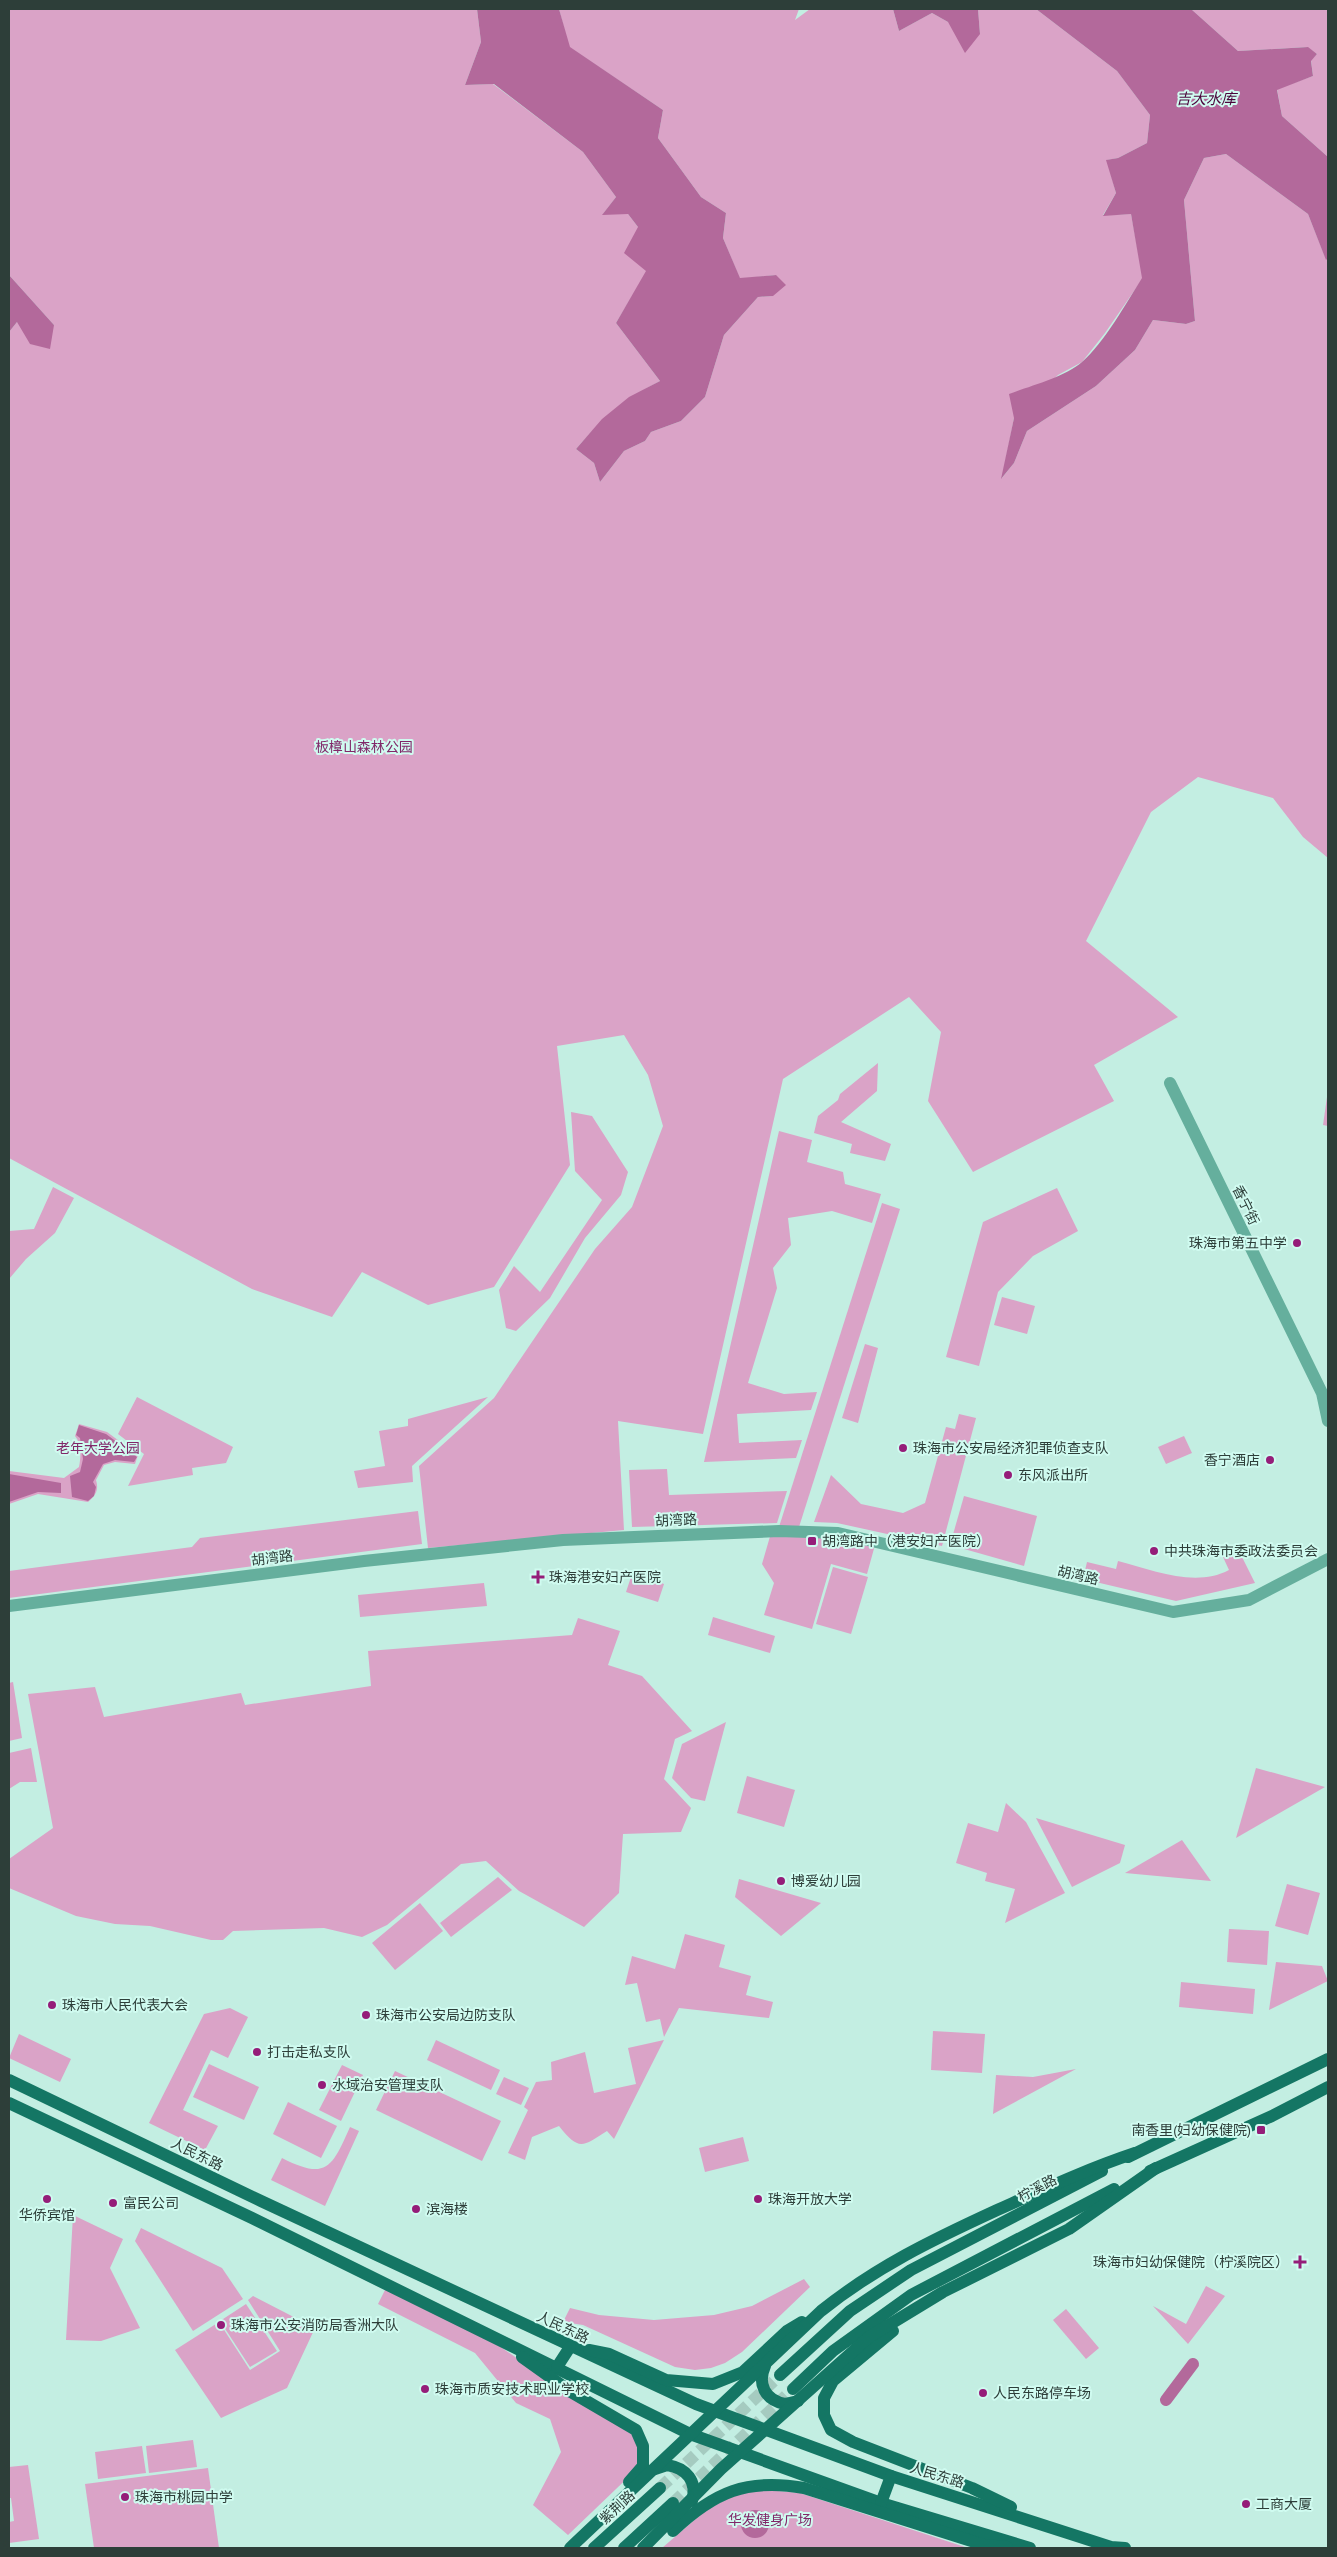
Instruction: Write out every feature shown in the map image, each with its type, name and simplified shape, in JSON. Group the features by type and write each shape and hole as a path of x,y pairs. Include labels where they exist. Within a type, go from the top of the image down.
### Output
{"main road":[{"name":"柠溪路","path":"780,2374 850,2310 911,2270 1135,2153 1328,2059"},
{"name":"人民东路","path":"9,2080 570,2347 717,2412 890,2476 1047,2525 1113,2548 1125,2548"},
{"path":"643,2548 692,2501 721,2469 765,2430 833,2351 911,2295 1156,2168 1272,2116 1328,2087"},
{"path":"9,2103 252,2218 690,2434 881,2503 1030,2548"},
{"path":"570,2548 690,2434 717,2412 821,2311 847,2290 924,2244 1083,2170 1135,2153"},
{"path":"766,2364 761,2382 768,2396 785,2404 869,2337 943,2292 1069,2229 1156,2168"},
{"path":"943,2292 833,2381 824,2398 824,2415 831,2430 853,2442 972,2488 1047,2525"},
{"path":"557,2367 570,2347 609,2354 666,2380 713,2384 743,2372 787,2331 821,2311"},
{"path":"497,2340 572,2392 636,2430 643,2446 643,2466 622,2490 560,2548"},
{"path":"649,2473 667,2465 683,2470 692,2481 694,2491 692,2501"},
{"path":"881,2503 890,2476"},
{"path":"655,2548 698,2508 721,2494 748,2485 782,2484 804,2488 984,2545 1023,2548"},
{"name":"紫荆路","path":"594,2548 660,2488"},
{"path":"624,2548 672,2503"}],"street":[{"name":"香宁街","path":"1170,1083 1325,1396 1328,1420"},
{"name":"胡湾路","path":"9,1606 364,1561 563,1540 779,1531 838,1533 1173,1612 1249,1600 1328,1559"}],"green space":[{"name":"板樟山森林公园","path":"9,9 477,9 481,42 465,85 493,84 583,152 616,197 603,214 628,214 638,227 647,271 616,323 660,381 614,410 576,449 594,463 600,482 624,451 645,441 651,432 681,421 705,397 724,335 758,297 773,296 776,275 740,279 723,238 726,213 701,197 658,138 663,110 569,47 559,9 799,9 795,20 810,9 893,9 899,31 932,13 948,22 980,34 978,9 1036,9 1117,71 1150,115 1147,143 1118,158 1107,160 1116,193 1103,215 1131,214 1143,278 1105,333 1082,362 1058,375 1014,418 1002,478 1014,463 1027,431 1096,386 1135,350 1153,320 1186,324 1195,321 1184,200 1204,158 1226,154 1308,214 1326,259 1328,258 1328,858 1303,837 1273,798 1198,777 1151,812 1086,941 1178,1017 1094,1065 1114,1101 973,1172 928,1101 941,1032 909,997 783,1079 703,1434 618,1421 624,1530 428,1548 419,1466 494,1398 595,1249 632,1207 663,1126 648,1075 624,1035 557,1046 570,1165 494,1287 428,1305 362,1272 332,1317 252,1289 9,1158 9,332 17,322 54,325 9,275"},
{"path":"1191,9 1328,9 1328,157 1282,116 1277,89 1313,76 1311,60 1317,54 1307,47 1238,51"},
{"path":"878,1063 877,1091 841,1122 891,1144 885,1161 850,1153 852,1144 814,1133 818,1116 838,1100 840,1094"},
{"path":"1328,1090 1328,1126 1323,1125"},
{"path":"571,1112 592,1116 628,1172 621,1195 585,1238 550,1298 516,1331 506,1328 499,1290 514,1266 540,1292 602,1200 575,1171"},
{"path":"779,1131 812,1140 807,1162 843,1172 845,1184 881,1194 872,1223 832,1211 788,1218 791,1245 773,1268 777,1288 748,1383 784,1394 817,1392 811,1410 737,1414 739,1443 802,1440 796,1458 704,1462"},
{"path":"53,1187 74,1198 55,1233 26,1259 9,1279 9,1231 34,1229"},
{"path":"1057,1188 1078,1231 1033,1256 998,1292 979,1366 946,1357 983,1222"},
{"path":"882,1203 900,1209 799,1527 779,1527"},
{"path":"1002,1297 1035,1306 1027,1334 994,1325"},
{"path":"865,1344 878,1348 858,1423 842,1418"},
{"path":"137,1397 233,1447 226,1463 192,1468 193,1475 128,1486 144,1454 118,1434"},
{"path":"488,1397 412,1466 413,1482 358,1488 354,1471 385,1466 379,1431 408,1426 408,1419"},
{"path":"959,1414 976,1418 942,1546 837,1523 814,1522 831,1475 861,1504 903,1513 925,1503 946,1427 955,1429"},
{"name":"老年大学公园","path":"79,1424 107,1432 138,1455 135,1464 115,1462 104,1465 96,1480 96,1492 88,1502 38,1494 9,1504 9,1471 64,1478 79,1467 80,1447 75,1436"},
{"path":"1184,1436 1192,1453 1166,1464 1158,1447"},
{"path":"667,1469 669,1495 787,1491 777,1523 632,1527 629,1470"},
{"path":"964,1496 1037,1516 1024,1566 950,1545"},
{"path":"418,1511 422,1544 9,1598 9,1571 192,1547 200,1538"},
{"path":"771,1533 838,1536 875,1545 867,1574 831,1564 812,1629 764,1615 774,1583 762,1564"},
{"path":"1238,1549 1255,1583 1176,1601 1083,1579 1087,1562 1116,1569 1118,1561 1174,1576 1202,1577 1216,1575 1229,1570 1223,1557"},
{"path":"833,1567 868,1577 851,1634 816,1624"},
{"path":"632,1574 664,1584 658,1602 626,1592"},
{"path":"484,1583 487,1606 360,1617 358,1595"},
{"path":"713,1617 775,1636 770,1653 708,1635"},
{"path":"578,1618 620,1631 608,1665 642,1676 692,1731 675,1739 664,1779 691,1808 681,1832 623,1834 619,1893 584,1927 519,1891 486,1861 461,1864 387,1925 362,1937 324,1928 233,1931 223,1940 211,1940 150,1926 115,1924 76,1916 9,1888 9,1859 53,1828 28,1694 95,1687 104,1717 241,1693 245,1705 371,1686 368,1651 572,1635"},
{"path":"13,1682 22,1738 9,1741 9,1683"},
{"path":"726,1722 705,1801 691,1798 672,1778 682,1744"},
{"path":"31,1748 37,1782 20,1782 9,1789 9,1753"},
{"path":"1256,1768 1325,1787 1236,1838"},
{"path":"747,1776 795,1790 784,1827 737,1813"},
{"path":"1006,1803 1026,1822 1065,1893 1005,1923 1015,1889 985,1881 987,1873 956,1863 968,1823 998,1832"},
{"path":"1036,1818 1125,1845 1120,1863 1072,1887"},
{"path":"1182,1840 1211,1881 1125,1873"},
{"path":"498,1877 512,1890 451,1937 440,1923"},
{"path":"739,1879 821,1903 781,1936 735,1897"},
{"path":"1287,1884 1320,1893 1308,1935 1275,1926"},
{"path":"420,1903 443,1931 395,1970 372,1943"},
{"path":"1229,1929 1269,1931 1267,1965 1227,1962"},
{"path":"685,1934 725,1945 719,1967 751,1976 746,1995 773,2002 769,2018 679,2008 664,2037 660,2019 646,2022 637,1983 625,1985 632,1956 675,1969"},
{"path":"1276,1962 1322,1966 1328,1981 1269,2010"},
{"path":"1181,1982 1255,1989 1253,2014 1179,2007"},
{"path":"230,2008 248,2017 228,2058 211,2050 183,2110 218,2126 205,2150 149,2123 204,2014"},
{"path":"933,2031 985,2034 982,2073 931,2070"},
{"path":"19,2034 71,2059 60,2082 9,2058"},
{"path":"436,2040 500,2070 491,2090 427,2060"},
{"path":"664,2040 614,2139 607,2131 586,2143 576,2143 559,2126 532,2137 525,2160 508,2153 528,2110 524,2107 536,2082 552,2080 551,2062 585,2052 594,2093 636,2084 628,2048"},
{"path":"209,2064 259,2087 244,2120 193,2097"},
{"path":"342,2065 363,2075 341,2121 319,2110"},
{"path":"1076,2069 993,2114 996,2075 1033,2077"},
{"path":"395,2071 501,2121 482,2161 376,2110"},
{"path":"504,2077 529,2088 521,2105 496,2094"},
{"path":"288,2102 337,2126 321,2158 273,2134"},
{"path":"350,2127 359,2131 325,2206 271,2180 282,2158 309,2168 319,2169 326,2166 338,2152"},
{"path":"743,2137 749,2161 705,2172 699,2148"},
{"path":"73,2215 123,2239 110,2268 140,2328 101,2341 66,2340"},
{"path":"141,2228 222,2268 243,2299 193,2331 135,2241"},
{"path":"804,2279 810,2287 742,2352 725,2363 711,2368 695,2370 675,2367 583,2325 563,2322 570,2308 599,2315 654,2320 714,2315 752,2306"},
{"path":"1206,2286 1225,2296 1188,2344 1153,2306 1186,2324"},
{"path":"386,2288 495,2343 567,2393 633,2431 640,2444 640,2466 568,2535 533,2505 561,2452 550,2419 516,2403 475,2353 378,2304"},
{"path":"253,2296 315,2328 287,2388 221,2418 175,2350 219,2322 250,2370 280,2351 248,2300"},
{"path":"246,2304 277,2351 250,2367 220,2321"},
{"path":"1066,2309 1099,2348 1086,2359 1053,2320"},
{"path":"193,2440 197,2467 149,2473 146,2446"},
{"path":"142,2446 146,2473 98,2479 95,2452"},
{"path":"28,2465 39,2539 9,2543 9,2522 14,2521 11,2498 9,2498 9,2467"},
{"path":"208,2468 219,2548 94,2548 85,2484"},
{"name":"华发健身广场","path":"767,2490 800,2493 968,2548 662,2548 706,2510 743,2491"}],"water":[{"path":"477,9 559,9 570,47 663,110 658,138 701,197 726,213 723,238 740,278 776,275 786,285 773,296 758,297 724,335 705,397 681,421 651,432 645,441 624,451 600,482 594,463 576,449 602,419 629,397 660,381 616,323 646,271 624,253 638,227 628,214 602,215 616,197 583,152 494,84 465,85 481,42"},
{"path":"893,9 978,9 980,34 965,53 948,22 932,13 899,31"},
{"name":"吉大水库","path":"1036,9 1191,9 1238,51 1308,47 1317,54 1311,61 1313,76 1277,90 1282,116 1328,157 1328,258 1326,260 1308,214 1226,154 1204,158 1184,200 1195,321 1186,324 1153,320 1135,350 1096,386 1027,431 1014,463 1001,479 1014,418 1009,394 1057,377 1082,362 1107,333 1142,278 1131,214 1103,216 1116,193 1106,160 1118,158 1147,143 1150,115 1117,71"},
{"path":"9,275 54,325 50,349 30,344 17,322 9,332"},
{"path":"79,1425 106,1434 137,1457 134,1462 115,1460 103,1464 93,1482 96,1487 94,1496 88,1501 72,1497 70,1476 80,1472 83,1459 80,1438 76,1435"},
{"path":"9,1474 61,1483 61,1493 38,1492 9,1502"},
{"path":"755,2510 765,2514 769,2524 765,2534 755,2538 745,2534 741,2524 745,2514"}],"waterway":[{"path":"1166,2400 1193,2364"}],"tunnel":[{"path":"660,2488 780,2375"},
{"path":"673,2503 793,2389"}],"place":[{"name":"珠海市第五中学","path":"1297,1243"},
{"name":"珠海市公安局经济犯罪侦查支队","path":"903,1448"},
{"name":"香宁酒店","path":"1270,1460"},
{"name":"东风派出所","path":"1008,1475"},
{"name":"胡湾路中（港安妇产医院）","path":"812,1541"},
{"name":"中共珠海市委政法委员会","path":"1154,1551"},
{"name":"珠海港安妇产医院","path":"538,1577"},
{"name":"博爱幼儿园","path":"781,1881"},
{"name":"珠海市人民代表大会","path":"52,2005"},
{"name":"珠海市公安局边防支队","path":"366,2015"},
{"name":"打击走私支队","path":"257,2052"},
{"name":"水域治安管理支队","path":"322,2085"},
{"name":"南香里(妇幼保健院)","path":"1261,2130"},
{"name":"华侨宾馆","path":"47,2199"},
{"name":"珠海开放大学","path":"758,2199"},
{"name":"富民公司","path":"113,2203"},
{"name":"滨海楼","path":"416,2209"},
{"name":"珠海市妇幼保健院（柠溪院区）","path":"1300,2262"},
{"name":"珠海市公安消防局香洲大队","path":"221,2325"},
{"name":"珠海市质安技术职业学校","path":"425,2389"},
{"name":"人民东路停车场","path":"983,2393"},
{"name":"珠海市桃园中学","path":"125,2497"},
{"name":"工商大厦","path":"1246,2504"}]}
